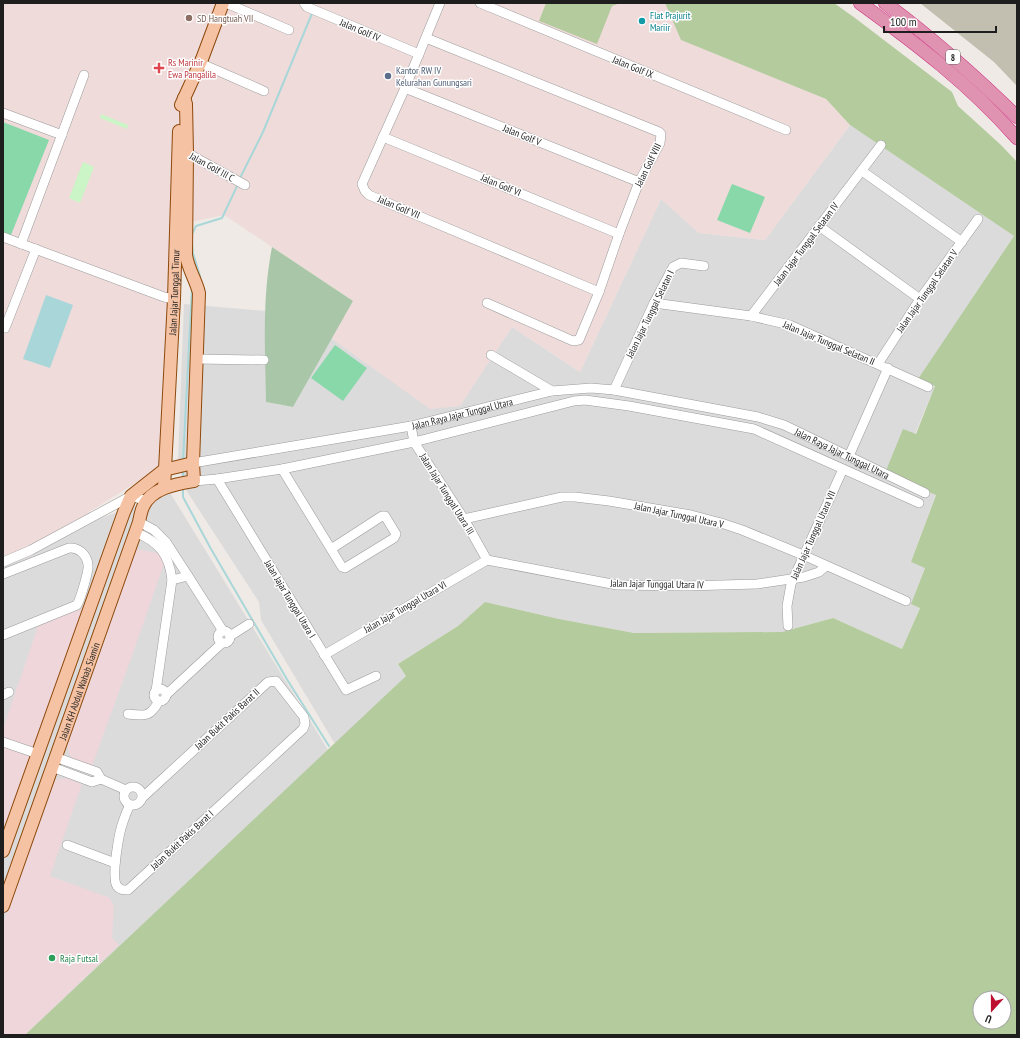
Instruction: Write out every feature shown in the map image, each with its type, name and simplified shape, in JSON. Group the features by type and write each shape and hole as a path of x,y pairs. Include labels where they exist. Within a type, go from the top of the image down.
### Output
{"highway":[{"name":"8","path":"860,3 914,42 948,70 982,101 1017,138"},
{"name":"8","path":"885,3 970,72 1017,117"}],"main road":[{"name":"Jalan Jajar Tunggal Timur","path":"191,482 199,293 186,255 181,103 200,64 224,3"},
{"name":"Jalan Jajar Tunggal Timur","path":"166,487 174,300 183,152"},
{"name":"Jalan Raya Jajar Tunggal Utara","path":"166,470 191,464"},
{"path":"131,496 166,470"},
{"name":"Jalan Raya Jajar Tunggal Utara","path":"166,487 191,482"},
{"path":"147,500 166,487"},
{"name":"Jalan KH Abdul Wahab Siamin","path":"3,851 131,496"},
{"name":"Jalan KH Abdul Wahab Siamin","path":"3,906 137,527 143,506 147,500"},
{"path":"61,690 68,696 77,695"},
{"path":"54,712 63,711 70,718"}],"street":[{"path":"224,3 289,30"},
{"name":"Jalan Golf VII","path":"440,3 405,88 362,184 365,190 369,194 599,292"},
{"name":"Jalan Golf IX","path":"480,3 786,130"},
{"name":"Jalan Golf IV","path":"306,5 419,54"},
{"name":"Jalan Golf VIII","path":"426,38 659,132 661,136 660,143 639,182 599,292 579,340 573,341 487,303"},
{"path":"200,64 264,91"},
{"path":"21,244 84,75"},
{"name":"Jalan Golf V","path":"405,88 639,182"},
{"path":"3,113 62,135"},
{"name":"Jalan Golf VI","path":"383,136 619,234"},
{"name":"Jalan Jajar Tunggal Selatan IV","path":"751,316 881,145"},
{"name":"Jalan Golf III C","path":"183,152 245,185"},
{"path":"862,171 962,242"},
{"name":"Jalan Jajar Tunggal Selatan V","path":"878,364 920,299 978,220"},
{"path":"819,226 920,299"},
{"path":"3,237 174,300"},
{"path":"3,328 5,328 36,250"},
{"name":"Jalan Jajar Tunggal Selatan I","path":"614,390 654,303 673,267 681,263 704,266"},
{"name":"Jalan Jajar Tunggal Selatan II","path":"654,303 751,316 790,325 928,387"},
{"path":"491,355 552,391"},
{"path":"197,359 264,360"},
{"path":"849,456 888,368"},
{"name":"Jalan Raya Jajar Tunggal Utara","path":"191,464 411,426 552,391 591,388 614,390 758,417 784,425 925,493"},
{"name":"Jalan Raya Jajar Tunggal Utara","path":"191,482 282,469 414,442 574,401 586,400 629,406 754,429 919,502"},
{"path":"754,429 758,417"},
{"name":"Jalan Jajar Tunggal Utara III","path":"411,426 414,442 464,519 486,560"},
{"path":"282,469 342,567 346,568 394,538 396,534 385,516 382,516 331,549"},
{"name":"Jalan Jajar Tunggal Utara VII","path":"788,626 787,606 793,578 843,469"},
{"name":"Jalan Jajar Tunggal Utara I","path":"217,479 346,690 376,676"},
{"path":"3,562 31,550 131,496 147,500"},
{"name":"Jalan Jajar Tunggal Utara V","path":"464,519 562,497 609,501 691,516 742,530 803,555 906,601"},
{"path":"128,714 144,716 150,714 160,701 164,701 167,694 222,643 229,641 227,634 166,542 154,530 137,527"},
{"path":"137,527 166,556 170,566 172,580 156,691 154,693 155,698 160,701"},
{"path":"3,574 73,547 81,550 88,563 88,570 77,606 3,635"},
{"name":"Jalan Jajar Tunggal Utara VI","path":"324,655 486,560"},
{"name":"Jalan Jajar Tunggal Utara IV","path":"486,560 617,584 686,586 757,584 804,577 819,572 826,566"},
{"path":"172,580 188,576"},
{"path":"227,634 249,624"},
{"name":"Jalan Bukit Pakis Barat II","path":"143,797 268,682 276,681 304,717 305,724"},
{"path":"156,691 162,689 167,694"},
{"name":"Jalan Bukit Pakis Barat I","path":"130,805 122,823 115,863 115,881 117,887 122,890 128,890 303,729 305,724"},
{"path":"3,742 38,754"},
{"path":"54,762 97,772 101,779 126,790"},
{"path":"131,787 137,787 141,791 143,797 141,802 136,805 130,805 126,802 124,798 126,790 131,787"},
{"path":"67,845 115,863"}],"shaded area":[{"path":"3,3 546,3 539,21 620,3 665,3 681,40 826,99 850,125 765,240 699,233 661,199 580,372 512,327 460,406 430,409 331,338 353,301 224,215 171,226 161,467 89,512 95,520 30,556 3,567"},
{"path":"920,3 1017,3 1017,86 994,62"},
{"path":"850,125 1014,236 919,378 935,386 915,434 885,473 936,494 911,562 925,567 911,604 920,607 902,649 833,618 782,632 634,633 559,619 485,602 458,626 398,664 406,676 335,744 261,620 259,602 184,487 178,460 184,304 265,311 266,402 293,407 331,338 430,408 459,406 512,327 580,372 661,199 699,233 765,240"},
{"path":"169,491 328,750 25,1035 3,1035 3,567 30,556 95,520 152,500"},
{"path":"134,548 160,554 165,561 92,766 71,759 67,746 104,643"},
{"path":"83,608 3,839 3,729 38,626"},
{"path":"66,778 82,784 50,876 110,898 114,907 112,938 119,945 25,1035 3,1035 3,924 55,780"}],"green space":[{"path":"546,3 620,3 612,6 597,44 539,21"},
{"path":"665,3 834,3 952,92 958,106 1001,145 1017,162 1017,1035 25,1035 406,676 398,664 458,626 485,602 559,619 634,633 782,632 833,618 902,649 920,608 911,604 925,568 911,562 936,495 885,473 903,429 916,434 935,386 918,379 1014,236 850,125 826,99 681,40"},
{"path":"101,114 128,125 127,129 100,118"},
{"path":"3,122 49,140 11,235 3,232"},
{"path":"83,162 94,167 80,203 69,198"},
{"path":"732,184 765,197 750,233 717,220"},
{"path":"272,247 353,301 293,407 266,402 265,305"},
{"path":"335,345 367,368 343,401 311,378"}],"water":[{"path":"46,295 73,305 50,368 23,359"}],"waterway":[{"path":"239,180 263,132 313,11"},
{"path":"192,234 196,226 222,218 238,184"},
{"path":"192,244 193,253 200,276 199,278"},
{"path":"183,461 192,288"},
{"path":"183,469 183,479"},
{"path":"183,487 183,497 211,549 288,681 329,746"}],"place":[{"name":"SD Hangtuah VII","path":"189,18"},
{"name":"Flat Prajurit Mariir","path":"642,21"},
{"name":"Rs Marinir Ewa Pangalila","path":"159,68"},
{"name":"Kantor RW IV Kelurahan Gunungsari","path":"388,76"},
{"name":"Raja Futsal","path":"52,958"}]}
